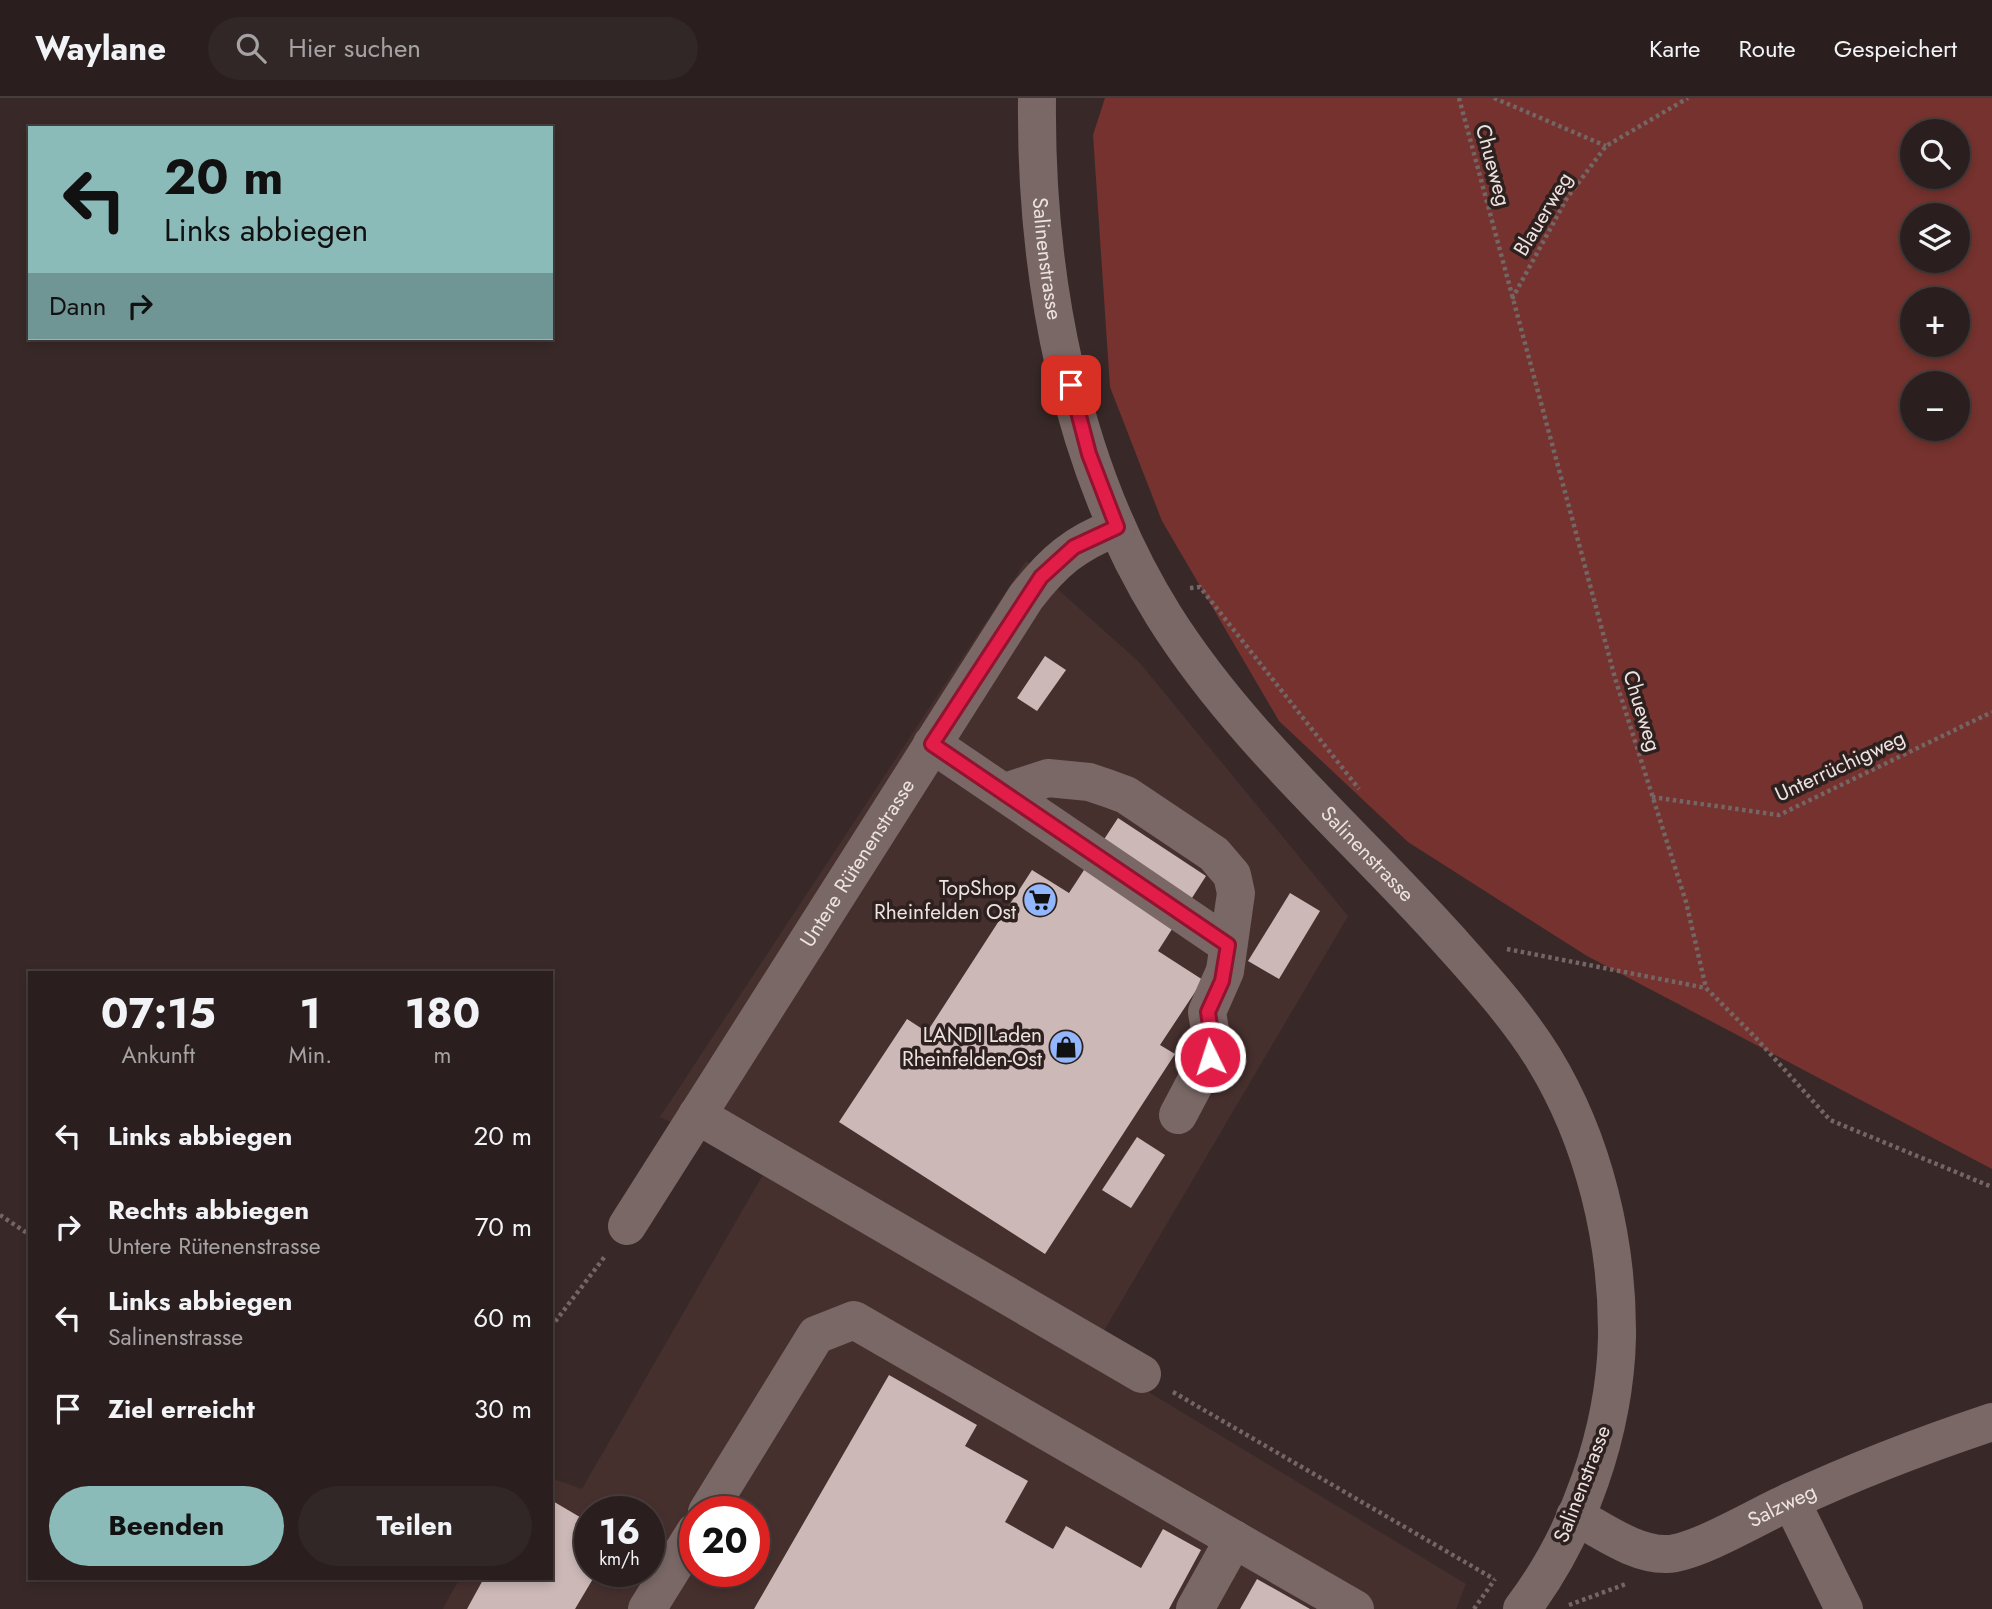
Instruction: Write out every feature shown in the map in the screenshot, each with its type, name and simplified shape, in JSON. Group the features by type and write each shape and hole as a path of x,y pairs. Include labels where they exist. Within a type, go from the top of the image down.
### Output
{"street":[{"name":"Salinenstrasse","path":"1037,98 1040,211 1059,333 1089,454 1117,527 1148,590 1184,646 1256,734 1415,902 1503,1002 1542,1055 1567,1104 1603,1209 1611,1247 1617,1311 1610,1409 1575,1516 1534,1594 1522,1609"},
{"name":"Untere Rütenenstrasse","path":"627,1226 1041,577 1074,547 1117,527"},
{"path":"932,744 1228,945"},
{"path":"1005,792 1048,778 1089,782 1126,795 1214,854 1226,866 1236,883 1222,981 1208,1012 1212,1040 1210,1057 1178,1115"},
{"path":"697,1115 1142,1374"},
{"path":"717,1496 816,1335 854,1320 1355,1609"},
{"name":"Salzweg","path":"1575,1516 1632,1546 1670,1554 1689,1549 1791,1501 1927,1444 1992,1422"},
{"path":"1791,1501 1844,1609"},
{"path":"1195,1609 1234,1539"},
{"path":"647,1609 679,1558"}],"path":[{"name":"Chueweg","path":"1459,98 1615,678 1686,902 1706,988"},
{"path":"1494,98 1606,146"},
{"name":"Blauerweg","path":"1512,300 1567,198 1606,146 1688,98"},
{"path":"1148,590 1200,587 1363,794"},
{"name":"Unterrüchigweg","path":"1652,797 1779,815 1992,712"},
{"path":"1505,949 1706,988 1755,1037 1830,1120 1992,1187"},
{"path":"0,1215 28,1234"},
{"path":"553,1324 627,1226"},
{"path":"1142,1374 1494,1579"}],"shaded area":[{"path":"1105,98 1992,98 1992,1169 1587,956 1408,842 1279,721 1162,521 1110,387 1093,135"},
{"path":"1026,561 1139,662 1348,916 1089,1356 1466,1584 1456,1609 443,1609 458,1580 553,1580 553,1479 582,1489 768,1166 660,1117"}],"building":[{"path":"1045,656 1066,670 1037,711 1017,698"},
{"path":"1118,818 1206,876 1158,951 1203,980 1160,1045 1175,1054 1045,1254 839,1122 907,1019 927,1032 1032,870 1069,893"},
{"path":"1290,893 1320,911 1279,979 1248,961"},
{"path":"1137,1137 1165,1155 1131,1208 1102,1190"},
{"path":"889,1375 977,1425 965,1446 1028,1481 1005,1522 1053,1549 1066,1526 1141,1568 1163,1529 1201,1550 1169,1609 754,1609 767,1587 770,1587 770,1581"},
{"path":"553,1501 574,1514 574,1587 588,1587 575,1609 467,1609 483,1580 553,1580"},
{"path":"1257,1579 1310,1609 1240,1609"}],"place":[{"name":"TopShop Rheinfelden Ost","path":"1040,900"},
{"name":"LANDI Laden Rheinfelden-Ost","path":"1066,1047"}],"route":[{"path":"1071,385 1089,454 1117,527 1074,547 1041,577 932,744 1228,945 1225,971 1209,1005 1207,1017 1213,1049 1210,1057"}]}
